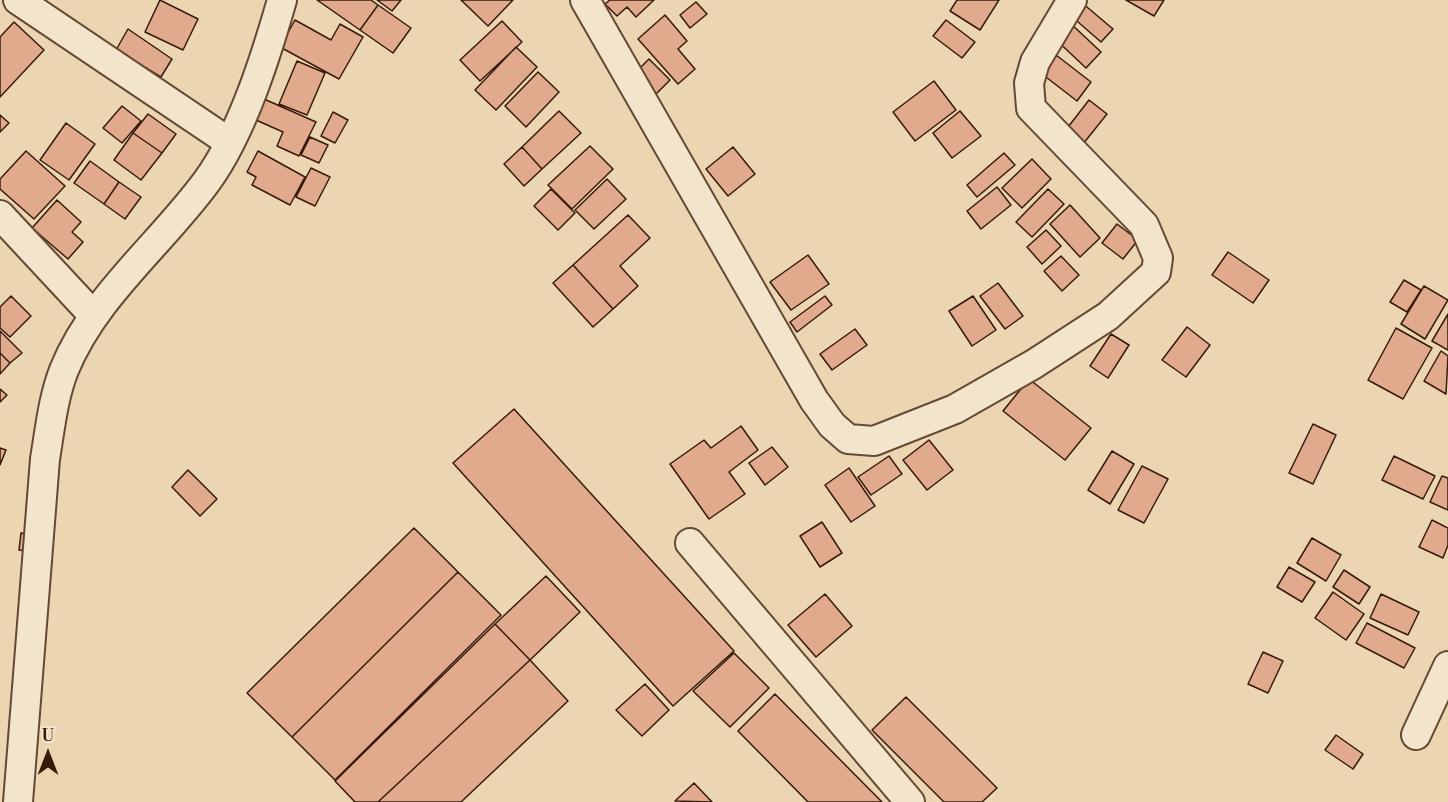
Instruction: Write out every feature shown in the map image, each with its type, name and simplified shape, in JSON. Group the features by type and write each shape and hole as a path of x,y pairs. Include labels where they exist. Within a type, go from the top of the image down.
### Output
{"street":[{"path":"18,0 229,142"},
{"path":"18,802 44,471 50,426 64,370 94,316 208,180 229,142 267,52 282,0"},
{"path":"585,0 814,400 832,425 848,439 874,441 954,409 1034,364 1108,316 1156,272 1158,258 1144,225 1031,108 1029,83 1035,62 1072,0"},
{"path":"0,215 94,316"},
{"path":"690,543 910,802"},
{"path":"1416,735 1448,666"}],"building":[{"path":"160,0 198,19 183,50 145,32"},
{"path":"317,0 371,0 378,5 360,30"},
{"path":"377,0 401,0 392,11"},
{"path":"461,0 513,0 488,26"},
{"path":"610,0 654,0 636,17 627,7 617,16 605,4"},
{"path":"957,0 999,0 980,30 950,11"},
{"path":"1126,0 1164,0 1154,16"},
{"path":"696,2 707,14 690,28 680,15"},
{"path":"1081,2 1113,29 1101,42 1070,15"},
{"path":"378,5 411,28 393,53 360,30"},
{"path":"665,15 687,41 678,49 695,69 678,84 638,39"},
{"path":"295,20 331,40 340,24 363,37 339,79 280,47"},
{"path":"946,20 975,42 962,58 933,36"},
{"path":"502,21 522,42 480,81 460,60"},
{"path":"1068,21 1101,52 1086,68 1053,37"},
{"path":"14,22 44,50 0,97 0,37"},
{"path":"128,29 172,59 161,77 116,50"},
{"path":"516,47 537,67 496,110 475,90"},
{"path":"1056,55 1091,82 1077,101 1042,74"},
{"path":"649,59 670,80 655,95 634,74"},
{"path":"297,61 325,73 307,115 279,104"},
{"path":"538,72 559,92 526,127 505,106"},
{"path":"934,81 956,110 915,141 893,112"},
{"path":"264,99 316,122 299,156 277,146 283,132 256,120"},
{"path":"1089,100 1107,114 1083,144 1065,131"},
{"path":"122,106 141,121 122,143 103,128"},
{"path":"559,111 581,133 542,169 522,147"},
{"path":"960,111 981,136 952,158 933,133"},
{"path":"333,112 348,120 335,143 321,136"},
{"path":"148,114 176,134 162,153 133,133"},
{"path":"0,115 9,123 0,132"},
{"path":"66,123 95,144 69,180 40,160"},
{"path":"133,133 162,153 141,180 114,160"},
{"path":"310,137 328,145 319,163 301,155"},
{"path":"590,146 613,169 572,209 548,185"},
{"path":"522,147 542,169 524,186 504,164"},
{"path":"733,147 755,174 728,196 706,169"},
{"path":"26,151 65,186 34,219 0,189 0,179"},
{"path":"258,151 305,177 290,205 252,185 256,177 247,172"},
{"path":"1004,153 1015,165 977,197 967,185"},
{"path":"1032,159 1051,179 1022,208 1002,188"},
{"path":"90,161 119,182 104,204 74,183"},
{"path":"311,168 330,177 315,206 296,197"},
{"path":"607,179 626,199 594,229 575,210"},
{"path":"119,182 141,197 125,219 104,204"},
{"path":"997,187 1011,205 981,229 967,211"},
{"path":"551,189 575,213 558,230 534,206"},
{"path":"1048,189 1064,204 1032,237 1016,222"},
{"path":"57,200 81,222 72,232 83,242 68,259 32,228"},
{"path":"1070,205 1100,238 1080,257 1050,224"},
{"path":"628,215 650,238 620,266 638,286 613,309 573,265"},
{"path":"1117,224 1138,240 1123,259 1102,243"},
{"path":"1046,230 1061,246 1042,264 1027,247"},
{"path":"1228,252 1269,280 1253,303 1212,275"},
{"path":"808,255 829,284 791,310 770,282"},
{"path":"1061,256 1079,275 1062,291 1044,271"},
{"path":"573,265 613,309 593,327 553,283"},
{"path":"1404,280 1421,290 1407,312 1390,302"},
{"path":"998,283 1023,316 1005,329 980,296"},
{"path":"1424,286 1448,300 1425,339 1401,324"},
{"path":"11,296 31,316 10,337 0,328 0,307"},
{"path":"825,296 832,305 797,332 790,322"},
{"path":"973,296 996,330 972,346 949,311"},
{"path":"1448,314 1448,350 1432,341"},
{"path":"1187,327 1210,345 1186,377 1162,360"},
{"path":"1396,328 1432,348 1403,399 1368,380"},
{"path":"855,329 867,345 832,370 820,354"},
{"path":"0,331 22,353 10,363 0,353"},
{"path":"1111,334 1129,345 1108,378 1090,366"},
{"path":"1441,351 1448,356 1446,394 1424,381"},
{"path":"0,353 10,363 0,374"},
{"path":"1029,379 1091,428 1065,460 1003,411"},
{"path":"0,389 7,395 0,402"},
{"path":"514,409 734,651 673,706 453,463"},
{"path":"1313,424 1336,435 1313,484 1289,473"},
{"path":"741,426 758,450 729,472 745,494 709,519 670,464 704,440 711,448"},
{"path":"929,440 953,470 927,490 903,460"},
{"path":"772,447 788,467 765,485 749,463"},
{"path":"0,448 6,450 0,465"},
{"path":"1112,451 1134,464 1110,504 1088,490"},
{"path":"889,456 902,474 871,495 858,477"},
{"path":"1394,456 1435,476 1423,499 1382,480"},
{"path":"1142,466 1168,479 1144,523 1118,510"},
{"path":"849,468 875,506 851,522 825,485"},
{"path":"188,470 217,499 200,516 172,487"},
{"path":"1442,476 1448,478 1448,510 1430,502"},
{"path":"1432,520 1448,528 1448,545 1443,558 1419,547"},
{"path":"822,522 842,553 820,567 800,536"},
{"path":"414,528 458,572 292,737 247,693"},
{"path":"21,533 36,535 34,552 19,550"},
{"path":"1312,538 1341,555 1326,581 1297,563"},
{"path":"1289,567 1315,582 1302,602 1277,587"},
{"path":"1344,570 1370,587 1359,604 1333,587"},
{"path":"458,572 501,615 335,780 292,737"},
{"path":"546,576 580,612 530,660 495,624"},
{"path":"1333,592 1364,614 1346,640 1315,618"},
{"path":"825,594 852,626 816,657 788,625"},
{"path":"1381,594 1419,612 1408,635 1370,618"},
{"path":"1367,623 1415,648 1404,668 1356,643"},
{"path":"495,624 530,660 378,802 355,802 335,781"},
{"path":"1263,652 1283,661 1268,693 1248,684"},
{"path":"734,653 769,688 730,727 693,691"},
{"path":"530,660 568,701 461,802 378,802"},
{"path":"645,684 669,710 642,736 616,710"},
{"path":"775,694 882,802 808,802 738,731"},
{"path":"906,697 997,788 982,802 944,802 872,730"},
{"path":"1336,735 1363,754 1353,769 1325,750"},
{"path":"694,783 712,802 675,801"}]}
